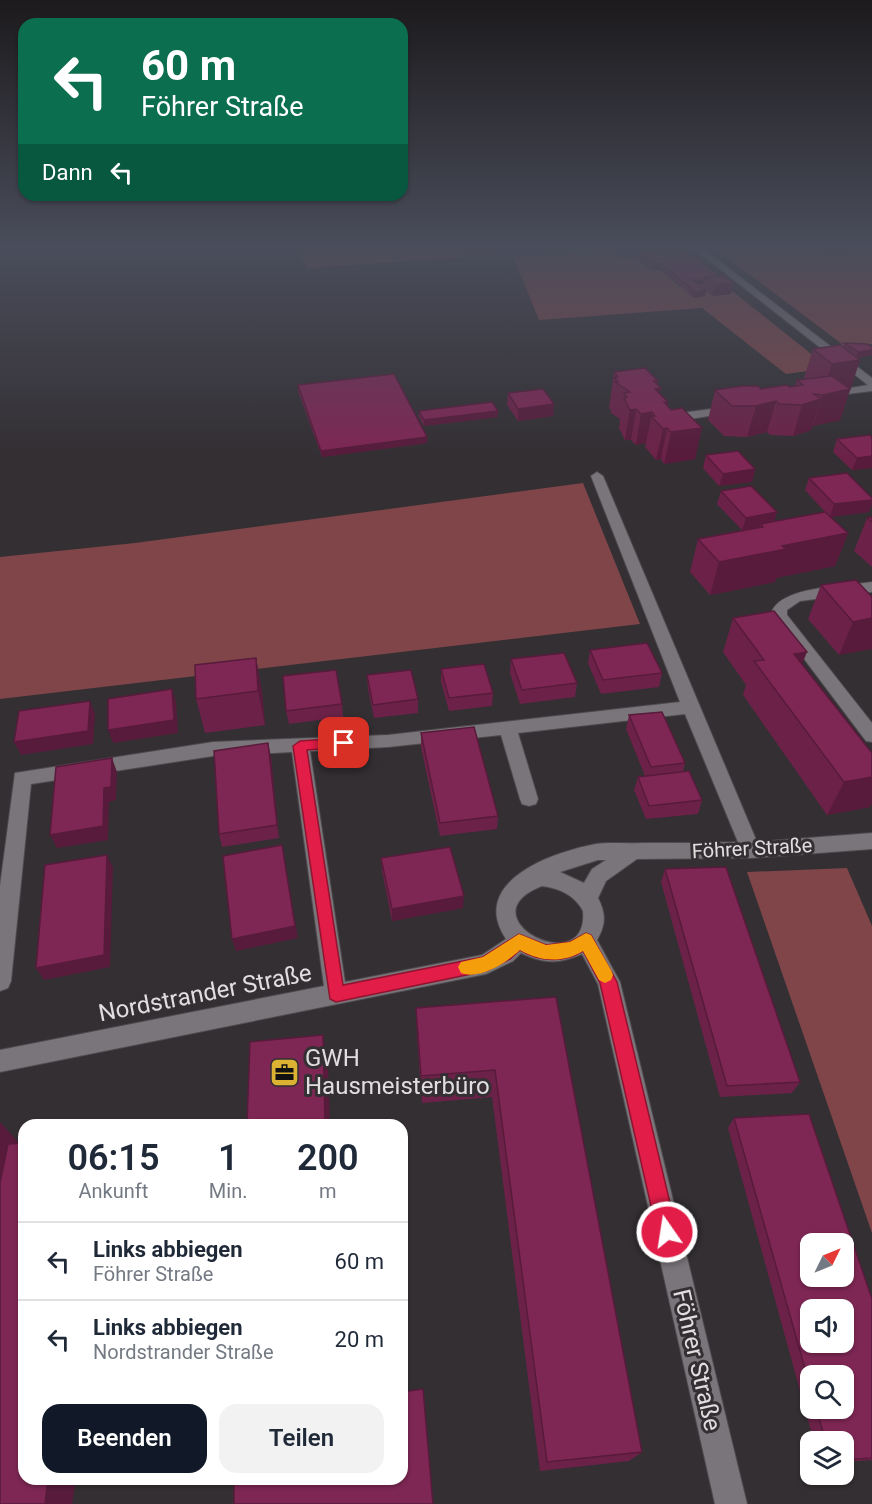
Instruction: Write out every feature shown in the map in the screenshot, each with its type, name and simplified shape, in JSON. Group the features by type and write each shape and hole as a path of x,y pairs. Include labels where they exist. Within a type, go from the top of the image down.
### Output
{"street":[{"path":"787,317 872,383"},
{"path":"816,397 872,388"},
{"path":"673,418 745,407"},
{"path":"597,476 751,850"},
{"path":"872,587 796,597 780,608 783,623 872,736"},
{"path":"0,981 22,778 213,749 388,741 691,707"},
{"path":"508,727 529,799"},
{"path":"300,746 336,994"},
{"name":"Föhrer Straße","path":"519,941 507,924 505,906 509,895 528,879 581,855 751,850 872,841"},
{"path":"588,898 599,875 633,852"},
{"path":"519,941 532,949 546,953 562,952 575,948 586,940 594,919 588,898 579,888 554,877 528,879"},
{"name":"Föhrer Straße","path":"586,940 609,982 731,1504"},
{"name":"Nordstrander Straße","path":"0,1061 486,963 505,954 519,941"}],"shaded area":[{"path":"538,317 577,317 539,320"},
{"path":"714,317 765,317 829,368 786,374"},
{"path":"806,317 872,317 872,344 841,346 842,344"},
{"path":"583,483 640,624 0,699 0,557 135,543"},
{"path":"847,868 872,926 872,1233 747,872"}],"building":[{"path":"844,343 867,344 872,347 872,350 858,352"},
{"path":"840,345 860,360 832,364 813,349"},
{"path":"645,368 658,381 654,381 661,388 655,389 668,402 664,402 671,410 682,408 702,428 671,432 667,428 663,429 651,416 655,416 652,412 641,414 636,409 630,410 624,393 630,392 615,382 618,382 614,377 618,377 614,372"},
{"path":"394,374 427,437 321,451 298,385"},
{"path":"832,376 850,389 823,395 814,394 821,399 802,405 779,404 776,401 756,406 732,406 715,390 742,386 758,386 761,389 787,385 789,387 803,385 797,380"},
{"path":"543,389 554,404 518,409 508,393"},
{"path":"492,402 498,411 424,420 419,411"},
{"path":"870,435 872,456 857,458 837,439"},
{"path":"738,451 755,469 723,474 706,455"},
{"path":"847,473 872,500 834,504 809,478"},
{"path":"751,486 777,512 746,518 721,491"},
{"path":"825,512 848,533 782,546 786,549 719,562 698,539 763,527 761,524"},
{"path":"856,580 872,597 872,618 853,622 821,585"},
{"path":"774,611 807,652 794,654 872,753 872,777 844,782 754,661 764,660 733,618"},
{"path":"647,643 662,673 603,680 590,650"},
{"path":"564,653 577,683 522,690 511,659"},
{"path":"256,658 258,691 196,699 195,665"},
{"path":"484,664 493,693 449,698 441,669"},
{"path":"336,670 342,704 286,711 283,676"},
{"path":"411,670 418,699 373,705 367,675"},
{"path":"172,689 174,720 108,730 108,699"},
{"path":"90,701 88,731 14,742 19,711"},
{"path":"662,712 685,763 651,767 629,715"},
{"path":"474,727 498,816 440,823 421,733"},
{"path":"268,743 277,825 219,834 214,751"},
{"path":"112,758 111,787 104,788 103,826 50,835 56,767"},
{"path":"689,771 702,800 649,806 638,777"},
{"path":"282,845 295,926 232,939 223,856"},
{"path":"450,847 464,896 392,909 381,858"},
{"path":"107,855 104,955 36,968 45,865"},
{"path":"726,867 800,1082 727,1086 665,869"},
{"path":"556,997 642,1452 547,1462 495,1070 421,1076 416,1008"},
{"path":"323,1035 325,1119 247,1119 250,1042"},
{"path":"809,1114 850,1233 800,1233 800,1287 854,1287 854,1246 872,1299 872,1458 854,1459 854,1431 823,1431 819,1419 854,1419 854,1365 804,1365 801,1353 854,1353 854,1299 800,1299 800,1351 734,1118"},
{"path":"18,1143 18,1485 47,1485 45,1504 0,1504 0,1183 8,1144"},
{"path":"423,1389 433,1504 234,1504 234,1485 408,1485 408,1391"}],"slow traffic":[{"path":"467,967 486,963 505,954 519,941 532,949 546,953 575,948 586,940 605,975"}],"place":[{"name":"GWH Hausmeisterbüro","path":"284,1072"}],"route":[{"path":"344,743 300,746 336,994 486,963 505,954 519,941 532,949 546,953 575,948 586,940 609,982 667,1232"}]}
